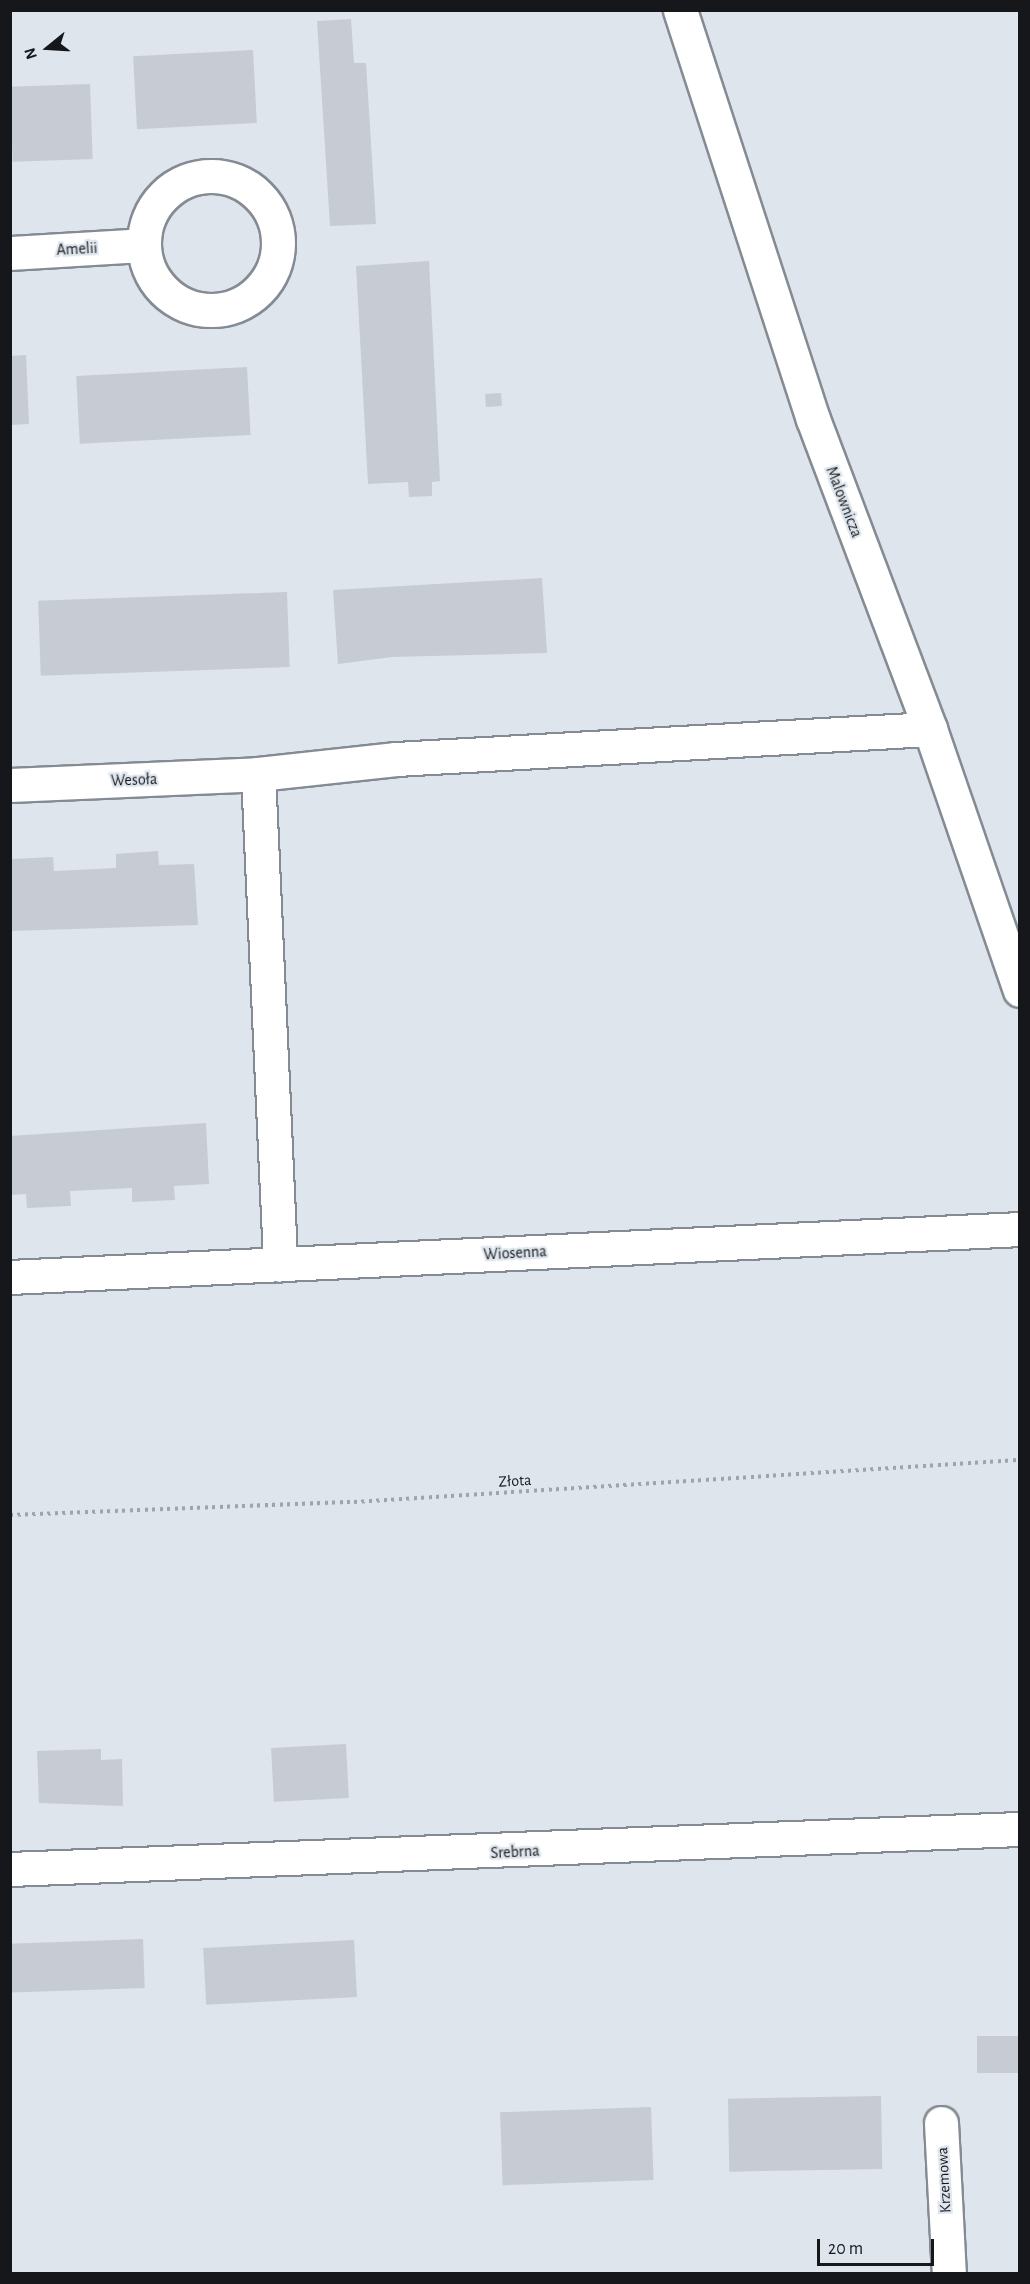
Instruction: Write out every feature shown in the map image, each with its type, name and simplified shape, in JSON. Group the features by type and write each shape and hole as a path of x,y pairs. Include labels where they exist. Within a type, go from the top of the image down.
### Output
{"street":[{"name":"Malownicza","path":"680,10 813,419 930,729 1020,990"},
{"path":"206,176 240,182 259,194 272,213 278,236 277,258 255,295 216,311 194,309 158,285 143,245 157,202 174,186 206,176"},
{"name":"Amelii","path":"10,253 143,245"},
{"name":"Wesoła","path":"10,785 258,774 396,759 930,729"},
{"path":"258,774 280,1265"},
{"name":"Wiosenna","path":"10,1277 1020,1229"},
{"name":"Srebrna","path":"10,1869 1020,1829"},
{"name":"Krzemowa","path":"941,2123 949,2274"}],"path":[{"name":"Złota","path":"10,1515 366,1502 1020,1460"}],"building":[{"path":"351,19 354,63 366,63 376,224 330,226 317,21"},
{"path":"253,50 257,123 137,129 133,56"},
{"path":"90,84 93,159 13,162 10,87"},
{"path":"429,261 440,481 432,482 432,496 409,497 408,482 368,484 356,266"},
{"path":"26,355 29,424 10,425 10,356"},
{"path":"247,367 251,435 80,444 76,376"},
{"path":"501,393 502,406 486,407 485,394"},
{"path":"542,578 547,653 392,657 338,664 333,590"},
{"path":"287,592 290,667 41,676 38,601"},
{"path":"158,851 159,865 194,864 198,925 10,931 11,859 53,857 54,871 116,868 116,854"},
{"path":"206,1123 209,1184 174,1186 175,1200 132,1202 132,1188 70,1191 71,1206 27,1208 26,1194 10,1195 10,1136"},
{"path":"346,1744 349,1798 274,1802 271,1748"},
{"path":"101,1749 101,1760 122,1759 123,1806 39,1803 37,1751"},
{"path":"143,1939 145,1988 12,1993 10,1944"},
{"path":"354,1940 357,1997 206,2005 203,1948"},
{"path":"977,2036 1020,2036 1020,2073 977,2073"},
{"path":"881,2096 882,2169 729,2172 728,2099"},
{"path":"651,2107 654,2180 503,2185 500,2112"}]}
